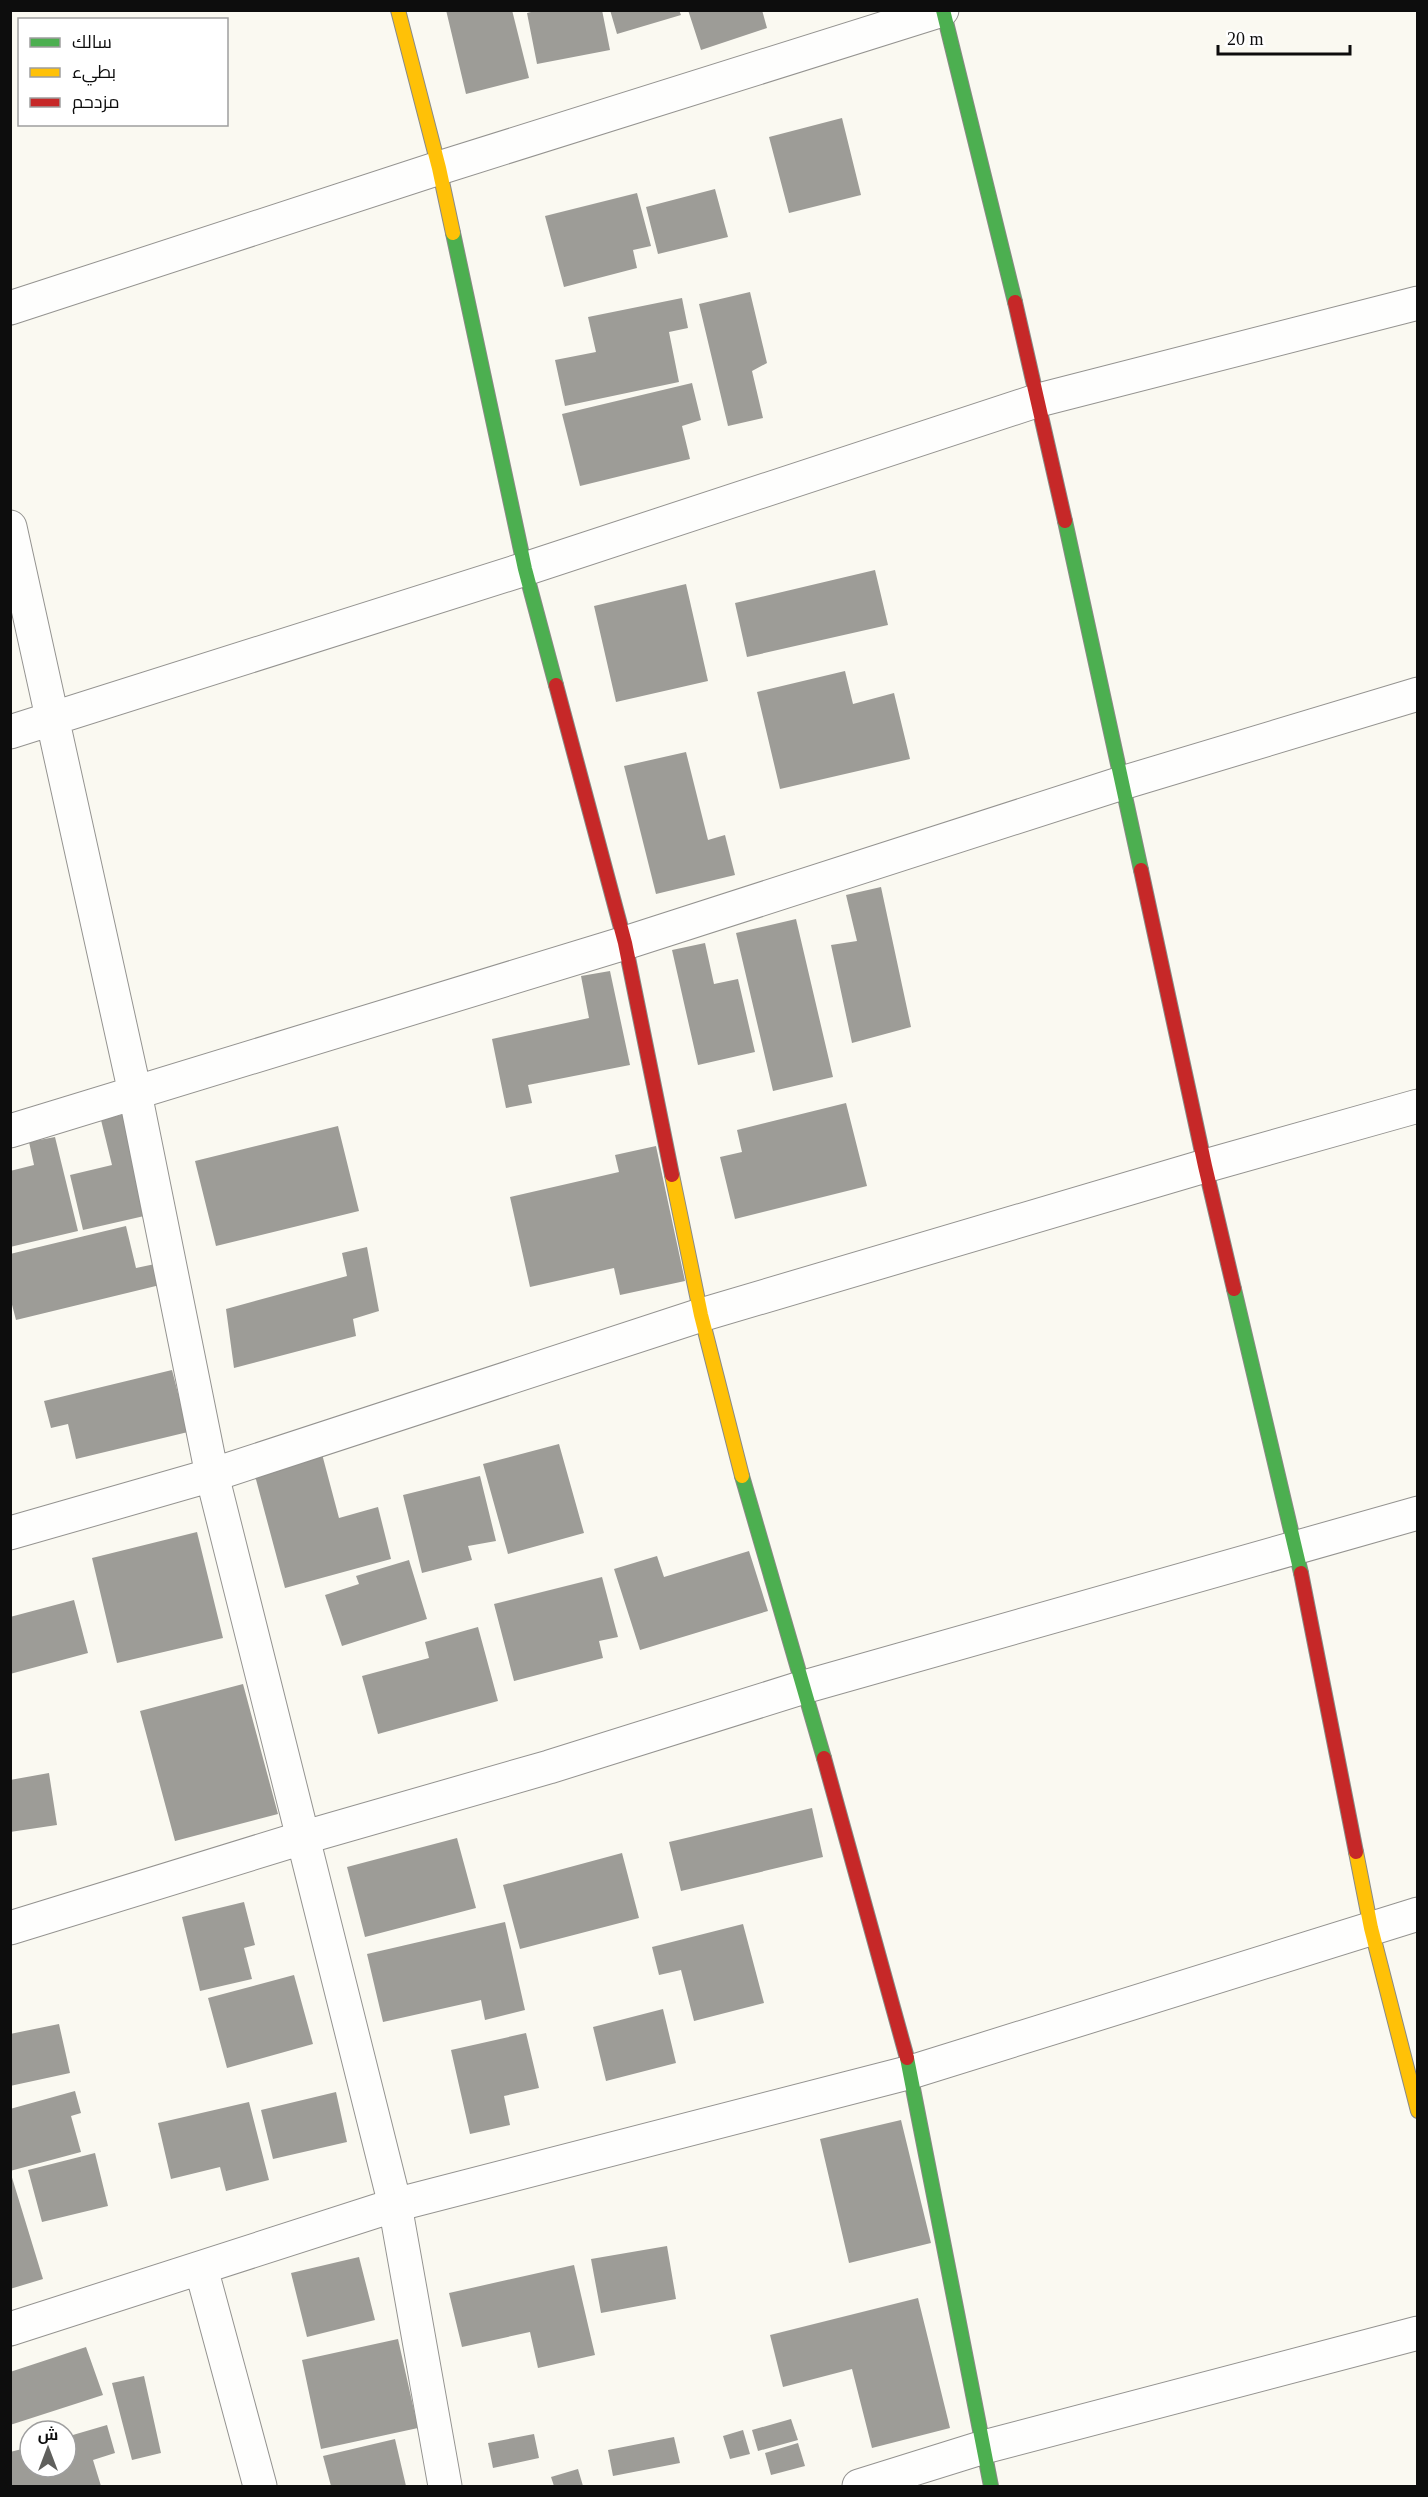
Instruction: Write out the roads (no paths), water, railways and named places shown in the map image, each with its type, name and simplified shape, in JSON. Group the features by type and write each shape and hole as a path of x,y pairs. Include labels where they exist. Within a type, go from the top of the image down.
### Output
{"street":[{"path":"398,10 439,168 525,569 625,943 700,1315 750,1508 804,1688 911,2072 991,2487"},
{"path":"10,308 439,168 943,10 1039,400 1205,1166 1296,1548 1371,1928 1418,2111"},
{"path":"10,732 51,721 525,569 1039,400 1418,303"},
{"path":"10,527 51,721 135,1093 213,1475 395,2205 445,2487"},
{"path":"10,1131 625,943 1122,783 1418,694"},
{"path":"10,1533 213,1475 700,1315 1205,1166 1418,1106"},
{"path":"10,1928 302,1838 549,1767 804,1688 1418,1514"},
{"path":"10,2329 395,2205 911,2072 1418,1914"},
{"path":"201,2268 260,2487"},
{"path":"859,2487 984,2447 1418,2333"}]}
